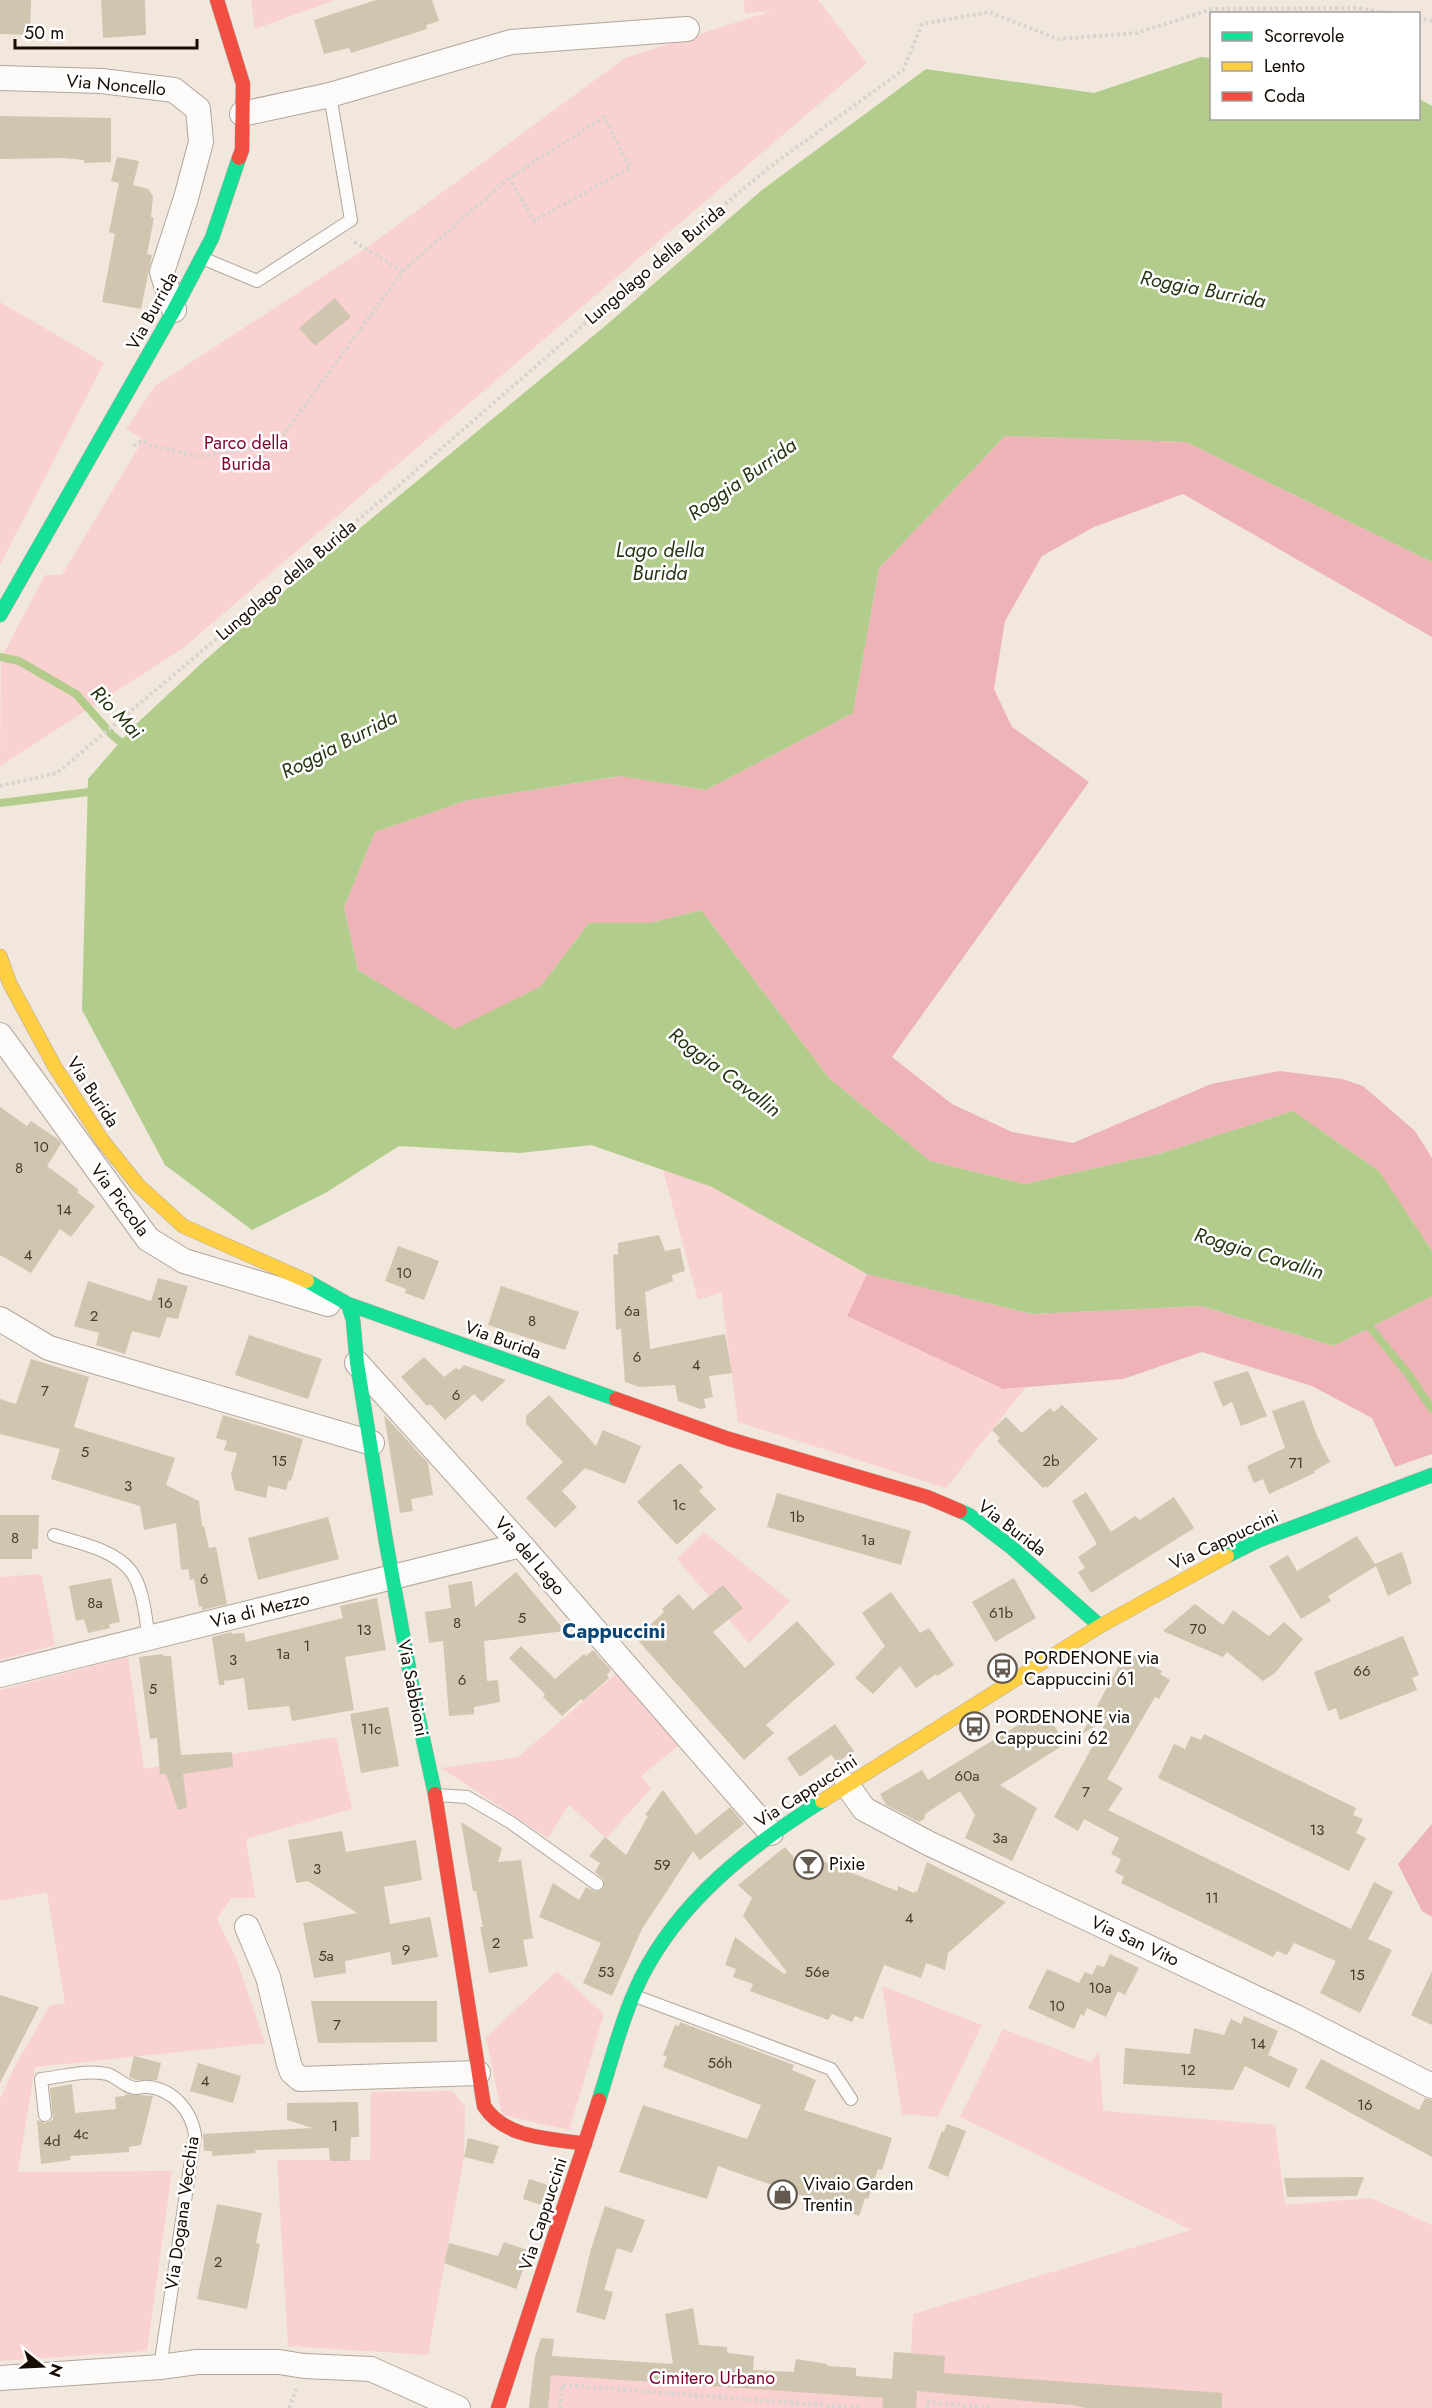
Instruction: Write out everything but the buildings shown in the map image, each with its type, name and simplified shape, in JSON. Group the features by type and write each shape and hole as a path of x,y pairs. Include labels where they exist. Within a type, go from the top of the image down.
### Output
{"street":[{"name":"Via Burrida","path":"0,615 174,310 212,238 242,150 243,84 217,0"},
{"path":"242,114 330,95 511,42 687,29"},
{"name":"Via Noncello","path":"0,78 102,81 174,90 198,109 201,142 162,272 174,310"},
{"name":"Via Burida","path":"0,956 10,984 55,1067 102,1140 138,1185 183,1226 324,1289 348,1304 729,1439 837,1470 938,1502 969,1515 1011,1546 1100,1626"},
{"name":"Via Piccola","path":"3,1048 148,1239 184,1261 327,1304 348,1304"},
{"name":"Via Sabbioni","path":"348,1304 353,1320 357,1363 416,1707 435,1795 484,2106 491,2119 498,2124 521,2132 585,2144"},
{"path":"0,1319 49,1348 372,1443"},
{"name":"Via del Lago","path":"357,1363 520,1545 771,1833"},
{"name":"Via Cappuccini","path":"498,2408 619,2033 650,1960 685,1911 729,1868 771,1833 1100,1626 1175,1582 1257,1541 1432,1475"},
{"name":"Via di Mezzo","path":"0,1675 520,1545"},
{"name":"Via San Vito","path":"847,1785 864,1809 928,1843 1296,2017 1432,2086"},
{"path":"247,1927 268,1977 289,2064 292,2072 300,2079 478,2073"},
{"path":"0,2378 160,2367 197,2362 267,2362 372,2369 458,2408"}],"lane":[{"path":"201,257 257,281 351,220 330,95"},
{"path":"54,1536 106,1553 130,1570 141,1593 149,1638"},
{"path":"435,1795 467,1797 510,1822 597,1884"},
{"path":"634,1995 831,2069 851,2099"},
{"name":"Via Dogana Vecchia","path":"45,2115 41,2079 98,2072 110,2075 134,2088 147,2086 162,2090 180,2103 193,2122 195,2134 160,2367"}],"path":[{"name":"Lungolago della Burida","path":"0,786 57,773 397,487 665,254 771,166 903,70 922,24 989,12 1058,39 1137,33 1212,9 1357,8 1379,12"},
{"path":"134,446 144,441 150,446 199,457 253,448 283,435 403,271 509,178 604,117 630,168 534,221 509,178"},
{"path":"334,231 403,271"},
{"path":"560,2408 562,2385 861,2408"},
{"path":"927,2408 927,2402 993,2408"}],"green space":[{"path":"251,0 335,0 255,29"},
{"name":"Parco della Burida","path":"744,0 818,0 867,63 182,649 0,766 1,658 45,575 62,575 138,448 141,437 126,429 155,386 365,249 625,58 772,11 745,13"},
{"path":"0,302 104,363 0,565"},
{"path":"663,1170 712,1187 867,1274 847,1316 1003,1389 1026,1387 946,1488 738,1422 721,1292 698,1300"},
{"path":"704,1532 790,1601 749,1643 677,1559"},
{"path":"41,1574 55,1645 0,1660 0,1577"},
{"path":"128,1657 144,1769 336,1737 352,1809 246,1839 255,1898 231,1898 217,1919 236,1958 265,2043 35,2067 18,2172 172,2171 147,2351 0,2361 0,2099 14,2068 50,2005 65,2004 47,1892 0,1901 0,1690"},
{"path":"618,1672 682,1743 641,1776 651,1789 606,1838 569,1805 548,1838 441,1768 518,1757"},
{"path":"557,1971 604,2014 569,2130 502,2115 486,2037"},
{"path":"882,1986 982,2025 938,2117 902,2114"},
{"name":"Cimitero Urbano","path":"1003,2029 1091,2062 1099,2052 1103,2111 1275,2125 1285,2205 1371,2198 1432,2225 1432,2408 529,2408 533,2371 537,2369 680,2365 699,2351 701,2345 727,2347 728,2353 754,2356 753,2370 793,2372 796,2359 827,2364 827,2366 856,2368 856,2377 898,2379 899,2372 892,2371 894,2352 911,2353 913,2314 1191,2230 960,2117"},
{"path":"452,2091 465,2107 464,2157 428,2355 288,2346 277,2160 370,2160 371,2092"}],"shaded area":[{"path":"1005,436 1186,442 1432,562 1432,637 1183,494 1094,527 1042,556 1005,621 994,689 1012,727 1089,782 892,1057 952,1104 1012,1132 1073,1143 1211,1084 1280,1071 1342,1079 1363,1086 1415,1131 1432,1158 1432,1251 1379,1171 1293,1111 1162,1153 1025,1184 930,1161 829,1078 701,910 650,923 589,923 540,987 455,1030 358,970 344,907 375,832 468,800 622,776 706,790 853,713 879,568"},
{"path":"867,1274 1032,1314 1201,1306 1334,1346 1432,1296 1432,1454 1395,1467 1372,1418 1312,1386 1202,1352 1123,1379 1003,1389 847,1316"},
{"path":"1432,1824 1432,1917 1422,1911 1398,1864"}],"water":[{"name":"Lago della Burida","path":"1201,57 1210,58 1210,120 1420,120 1420,100 1432,106 1432,562 1186,442 1005,436 879,568 853,713 706,790 621,776 468,800 375,832 344,907 358,970 455,1029 540,987 589,923 650,923 701,910 829,1078 930,1161 1025,1184 1162,1153 1293,1111 1379,1171 1432,1251 1432,1296 1334,1346 1201,1306 1032,1314 867,1274 712,1187 591,1145 520,1153 399,1146 327,1192 252,1230 165,1165 82,1010 88,779 132,728 204,661 303,575 604,327 762,190 926,69 1094,93"}],"waterway":[{"name":"Rio Mai","path":"0,657 19,661 76,694 112,735 128,748"},
{"name":"Roggia Burrida","path":"0,803 97,791"},
{"name":"Roggia Cavallin","path":"1364,1320 1409,1375 1432,1409"}],"traffic: fast":[{"path":"0,615 174,310 212,238 239,158"},
{"path":"307,1281 348,1304 616,1399"},
{"path":"348,1304 353,1320 357,1363 386,1542 416,1707 435,1794"},
{"path":"1227,1556 1257,1541 1432,1475"},
{"path":"960,1511 969,1515 1011,1547 1100,1626"},
{"path":"599,2100 634,1993 657,1950 676,1924 696,1900 743,1856 822,1801"}],"traffic: slow":[{"path":"0,956 10,984 55,1067 102,1140 138,1185 183,1226 307,1281"},
{"path":"822,1801 1100,1626 1227,1556"}],"traffic: jam":[{"path":"217,0 243,84 242,150 239,158"},
{"path":"616,1399 729,1439 927,1497 960,1511"},
{"path":"435,1794 484,2106 493,2117 516,2131 543,2138 585,2144"},
{"path":"498,2408 599,2100"}],"place":[{"name":"PORDENONE via Cappuccini 61","path":"1003,1668"},
{"name":"PORDENONE via Cappuccini 62","path":"974,1727"},
{"name":"Pixie","path":"808,1864"},
{"name":"Vivaio Garden Trentin","path":"782,2194"}],"district":[{"name":"Cappuccini","path":"614,1631"}]}
